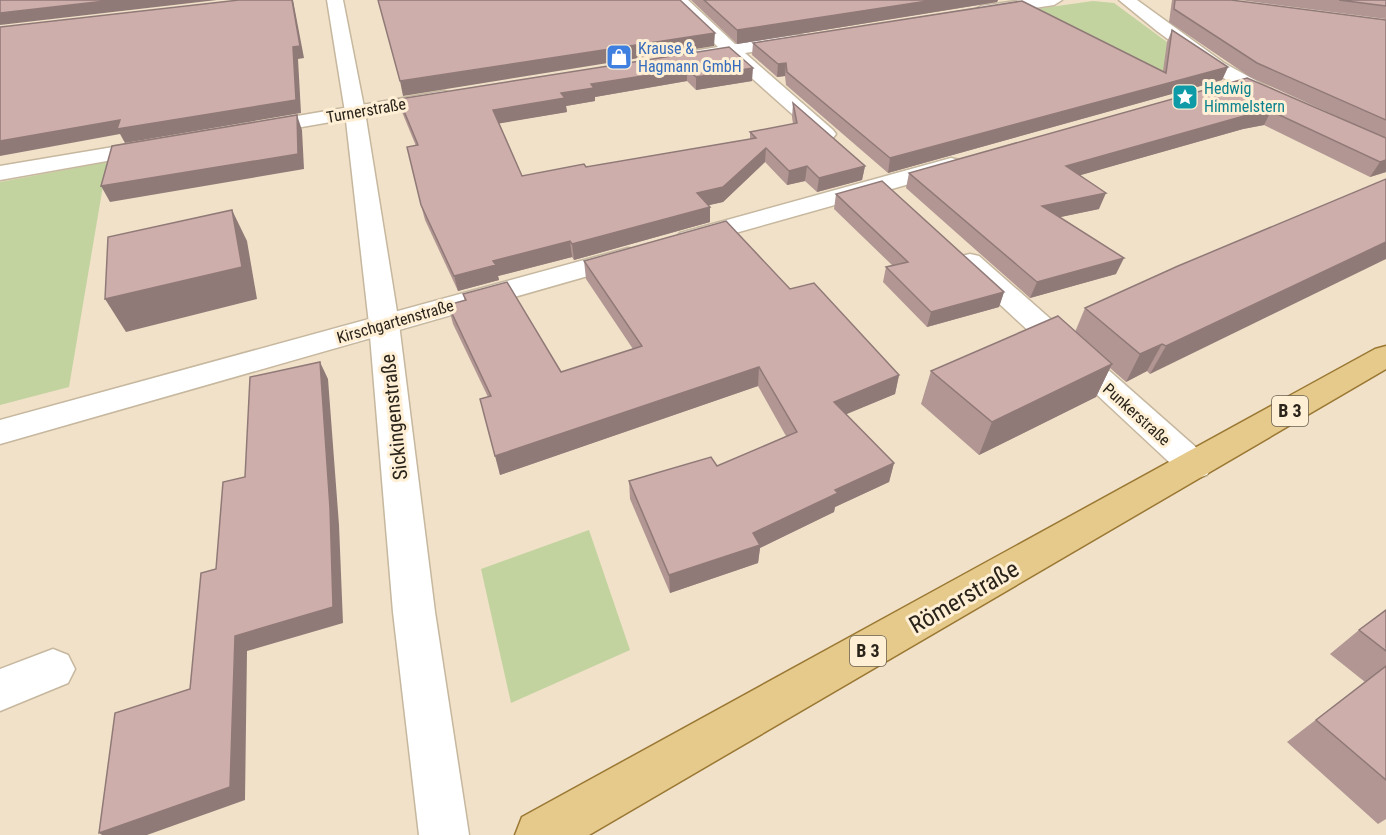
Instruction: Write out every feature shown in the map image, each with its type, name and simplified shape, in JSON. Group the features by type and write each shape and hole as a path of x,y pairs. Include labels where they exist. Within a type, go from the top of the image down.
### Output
{"main road":[{"name":"Römerstraße","path":"540,835 1386,356"}],"street":[{"name":"Sickingenstraße","path":"335,0 355,112 384,324 414,612 444,835"},
{"path":"679,0 731,50 839,144"},
{"path":"966,14 1054,0"},
{"path":"1127,0 1164,30 1242,83 1293,107"},
{"path":"672,60 813,37"},
{"path":"1207,93 1242,83"},
{"name":"Turnerstraße","path":"240,131 460,94"},
{"path":"0,173 172,143"},
{"name":"Kirschgartenstraße","path":"0,432 662,246 875,176 976,158"},
{"path":"875,176 911,208"},
{"name":"Punkerstraße","path":"946,240 1195,466"},
{"path":"0,690 53,669"}],"green space":[{"path":"1093,1 1114,3 1209,73 1174,91 1021,11"},
{"path":"107,162 69,387 0,405 0,182"},
{"path":"589,530 630,650 511,703 481,569"}],"building":[{"path":"0,0 114,0 0,13"},
{"path":"239,0 292,0 300,46 293,47 296,100 117,129 120,120 0,141 0,27"},
{"path":"378,0 680,0 715,33 400,81"},
{"path":"704,0 934,0 737,30"},
{"path":"1175,0 1231,0 1386,20 1386,120 1257,63 1174,9"},
{"path":"1339,0 1386,0 1386,6"},
{"path":"1022,1 1166,73 1172,30 1228,67 890,158 787,72 786,63 778,64 753,43"},
{"path":"729,47 753,68 696,77 687,69 591,84 594,88 561,93 565,98 493,110 522,176 584,164 586,167 756,138 750,132 797,123 793,103 865,166 819,178 807,166 789,171 766,148 723,187 697,193 710,207 572,244 570,241 493,261 496,265 454,276 421,205 407,147 418,145 399,99"},
{"path":"1247,78 1386,138 1386,160 1380,162 1271,111 1251,114 1066,166 1106,193 1042,206 1124,258 1037,282 909,173"},
{"path":"297,115 298,154 101,186 112,146"},
{"path":"1386,179 1386,242 1166,346 1162,344 1140,354 1085,308 1178,266"},
{"path":"882,181 1004,292 931,312 886,267 908,262 836,194"},
{"path":"232,210 242,267 105,299 108,237"},
{"path":"726,221 790,289 814,283 899,375 834,402 894,463 835,490 838,493 753,533 760,545 669,575 629,481 711,457 717,466 797,432 759,367 495,456 480,399 491,396 448,305 466,300 463,294 507,282 561,372 642,346 584,261"},
{"path":"1058,316 1112,364 992,422 931,371"},
{"path":"320,362 330,508 333,607 235,636 230,787 99,833 115,713 190,689 201,573 216,569 223,482 245,477 250,377"},
{"path":"1386,610 1386,651 1359,630"},
{"path":"1386,666 1386,780 1316,720"}],"place":[{"name":"Krause & Hagmann GmbH","path":"619,57"},
{"name":"Hedwig Himmelstern","path":"1185,97"}]}
